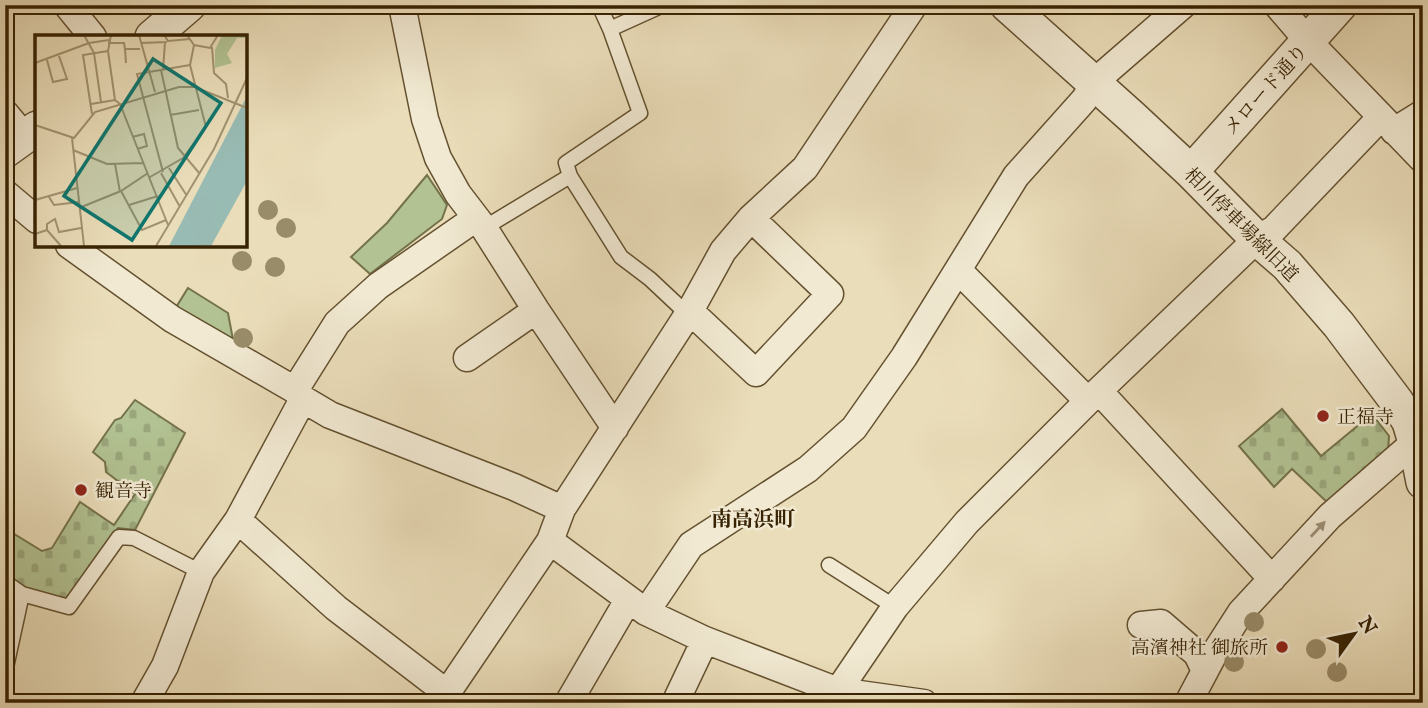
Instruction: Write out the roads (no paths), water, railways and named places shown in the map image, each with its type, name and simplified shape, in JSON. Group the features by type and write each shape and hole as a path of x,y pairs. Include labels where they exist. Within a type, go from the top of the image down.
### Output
{"street":[{"path":"67,5 91,35"},
{"path":"154,35 189,5"},
{"path":"402,5 425,120 438,158 458,194 480,223 615,428"},
{"path":"238,520 442,698 550,541 562,509 690,312 723,251 751,218 805,168 914,5"},
{"name":"相川停車場線旧道","path":"1007,5 1191,172 1257,239 1287,265 1339,325 1397,402 1419,438 1423,482"},
{"path":"568,703 637,606 691,545 808,469 854,428 904,357 1016,176 1084,100 1095,83 1183,5"},
{"path":"1277,5 1308,41 1423,160"},
{"name":"メロード通り","path":"1191,172 1340,5"},
{"path":"837,697 895,607 967,522 1093,396 1257,239 1274,229 1388,124 1423,113"},
{"path":"5,193 35,218"},
{"path":"690,312 756,373 830,294 751,218"},
{"path":"144,703 165,666 201,572 238,520 337,323 378,286 480,223"},
{"path":"72,247 172,319 330,415 514,487 562,509"},
{"path":"959,271 1093,396 1272,579"},
{"path":"467,358 536,310"},
{"path":"1188,703 1214,654 1241,612 1330,516 1419,438"},
{"path":"550,541 637,606 705,640 837,697 924,703"},
{"path":"1141,625 1161,624 1197,654 1205,671"},
{"path":"675,703 705,640"}],"lane":[{"path":"599,5 640,113 566,163 570,176 621,257 682,309 690,312"},
{"path":"610,29 663,5"},
{"path":"480,223 570,176"},
{"path":"5,582 22,594 69,607 119,537 135,538 201,572"},
{"path":"829,565 895,607"},
{"path":"5,672 22,594"}],"place":[{"name":"正福寺","path":"1323,416"},
{"name":"観音寺","path":"81,490"},
{"name":"高濱神社 御旅所","path":"1282,647"}],"district":[{"name":"南高浜町","path":"753,519"}]}
